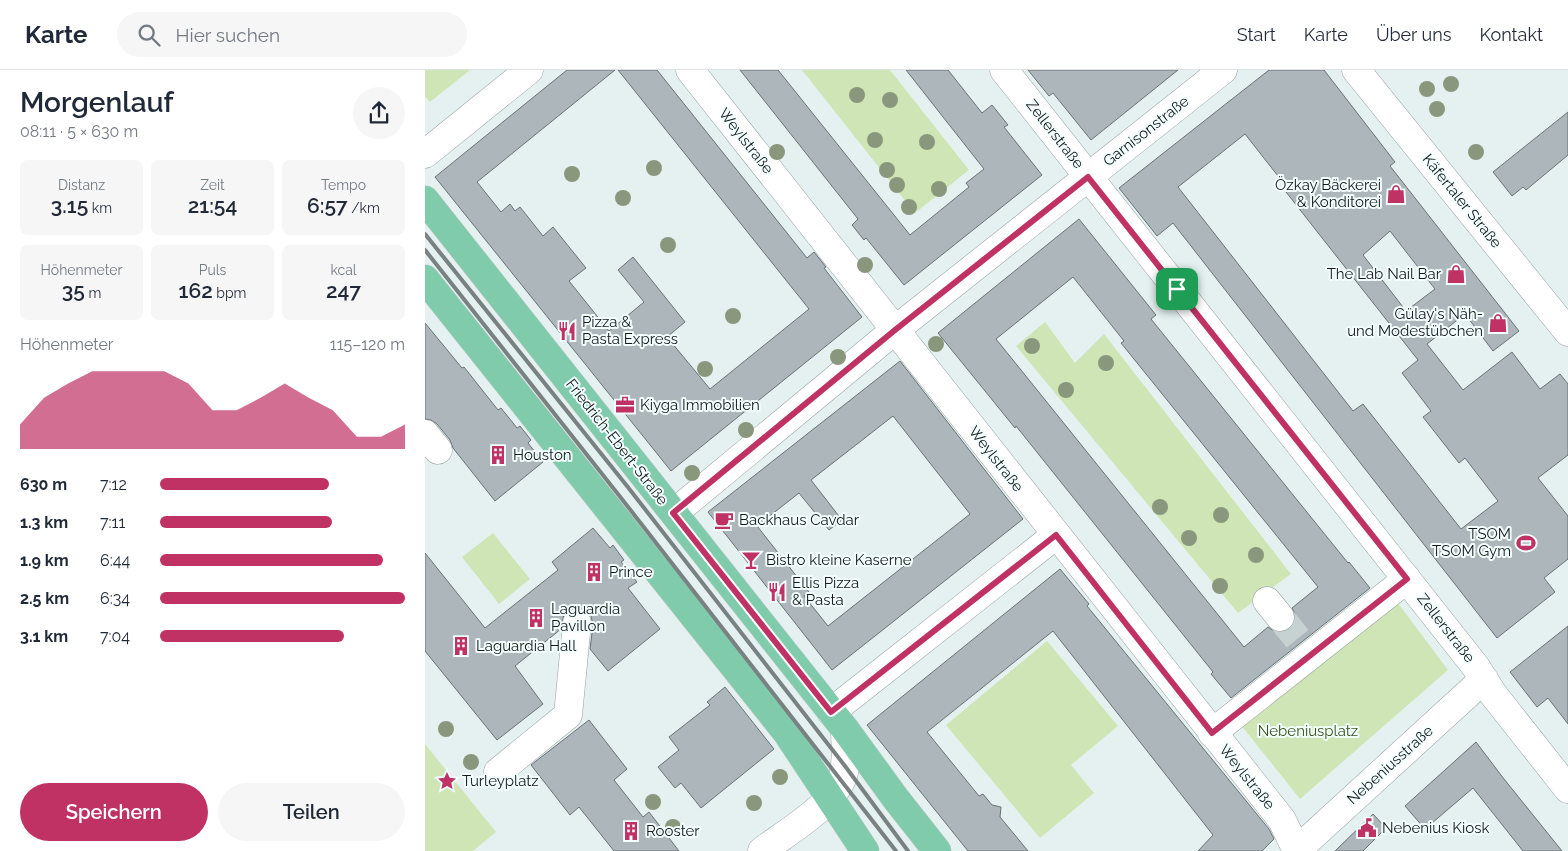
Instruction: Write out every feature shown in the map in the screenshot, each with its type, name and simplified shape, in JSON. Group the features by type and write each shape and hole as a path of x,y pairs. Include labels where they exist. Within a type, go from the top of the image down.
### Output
{"main road":[{"name":"Friedrich-Ebert-Straße","path":"425,200 673,513 839,715 897,799 937,851"},
{"path":"425,279 787,733 865,851"}],"street":[{"path":"430,141 529,70"},
{"name":"Weylstraße","path":"690,70 1282,820 1296,851"},
{"name":"Zellerstraße","path":"1004,70 1407,579 1476,667 1493,694 1568,789"},
{"name":"Garnisonstraße","path":"673,513 895,330 1223,70"},
{"name":"Käfertaler Straße","path":"1356,70 1568,332"},
{"path":"762,851 830,798 841,780 845,766 839,715 1056,535"},
{"path":"1212,733 1308,651 1407,579"},
{"path":"498,772 568,715 577,623"},
{"name":"Nebeniusstraße","path":"1296,851 1483,679"}],"green space":[{"path":"425,70 470,70 430,102 425,96"},
{"path":"802,70 890,70 969,170 915,213"},
{"path":"1045,322 1075,363 1104,334 1291,574 1238,613 1016,346"},
{"path":"493,533 530,579 499,604 462,557"},
{"name":"Nebeniusplatz","path":"1397,602 1448,670 1300,799 1241,725"},
{"path":"1047,641 1118,726 1071,765 1094,793 1040,838 946,725"},
{"name":"Turleyplatz","path":"425,744 496,832 473,851 425,851"}],"building":[{"path":"567,70 615,70 477,182 501,212 510,204 515,211 520,207 543,236 553,227 586,268 569,281 609,331 644,302 618,270 633,257 685,322 667,337 710,389 809,309 618,70 657,70 807,258 814,252 862,317 671,471 435,177"},
{"path":"740,70 778,70 910,235 969,187 966,183 984,169 906,70 948,70 982,113 992,105 1008,125 1004,127 1042,175 904,285 866,238 864,240 852,225 858,219"},
{"path":"1028,70 1178,70 1091,140 1053,93 1049,96"},
{"path":"1269,70 1324,70 1395,162 1390,166 1519,331 1493,351 1465,314 1427,344 1463,390 1512,352 1540,389 1560,374 1568,384 1568,455 1538,478 1568,516 1568,559 1544,578 1555,592 1497,638 1173,223 1157,236 1119,188","holes":["1245,134 1289,190 1286,192 1418,360 1402,373 1431,411 1423,417 1459,463 1465,458 1498,501 1461,529 1363,404 1353,411 1178,187","1390,231 1435,289 1406,311 1363,255"]},
{"path":"1568,112 1568,155 1526,190 1523,187 1512,196 1493,172"},
{"path":"1079,219 1156,315 1151,319 1370,588 1231,698 1211,674 1213,672 1016,426 1015,428 938,333","holes":["1073,277 1124,341 1121,343 1318,587 1292,608 1295,614 1295,622 1289,629 1275,632 1268,627 1244,647 996,339"]},
{"path":"425,323 462,368 464,367 498,410 501,408 517,428 520,426 531,440 528,443 543,462 495,501 453,448 450,440 437,424 425,419"},
{"path":"900,361 1023,519 832,670 708,512","holes":["893,416 970,514 828,626 804,596 809,592 757,526 799,493 829,530 842,520 811,480"]},
{"path":"593,528 610,548 613,545 624,560 621,562 637,582 628,588 660,629 608,671 590,649 593,625 591,616 579,608 570,609 564,614 561,629 515,666 543,704 497,740 425,651 425,553 485,628 558,570 552,562"},
{"path":"1060,569 1089,604 1087,606 1269,829 1274,839 1262,851 1198,851 1213,835 1053,631 927,732 979,796 983,794 992,805 1001,807 1000,817 1028,851 968,851 867,725"},
{"path":"1568,626 1568,724 1548,698 1537,707 1510,672"},
{"path":"725,687 774,749 701,808 681,783 675,788 658,767 679,750 669,737 710,705 707,702"},
{"path":"589,720 627,769 614,780 643,817 649,812 679,851 614,851 579,807 570,815 531,765"},
{"path":"1476,742 1562,851 1523,851 1473,788 1425,829 1405,806"},
{"path":"1373,814 1386,828 1363,851 1335,851"}],"tunnel":[{"path":"1280,617 1305,648"}],"railway":[{"path":"425,234 627,486 845,766 908,851"},
{"path":"425,250 896,851"}],"place":[{"name":"Özkay Bäckerei & Konditorei","path":"1396,194"},
{"name":"The Lab Nail Bar","path":"1456,274"},
{"name":"Gülay's Näh- und Modestübchen","path":"1498,323"},
{"name":"Pizza & Pasta Express","path":"567,331"},
{"name":"Kiyga Immobilien","path":"625,405"},
{"name":"Houston","path":"498,455"},
{"name":"Backhaus Cavdar","path":"724,520"},
{"name":"TSOM TSOM Gym","path":"1526,543"},
{"name":"Bistro kleine Kaserne","path":"751,560"},
{"name":"Prince","path":"594,572"},
{"name":"Ellis Pizza & Pasta","path":"777,592"},
{"name":"Laguardia Pavillon","path":"536,618"},
{"name":"Laguardia Hall","path":"461,646"},
{"name":"Turleyplatz","path":"447,781"},
{"name":"Nebenius Kiosk","path":"1367,828"},
{"name":"Rooster","path":"631,831"}],"route":[{"path":"1088,177 1177,289 1407,579 1212,733 1056,535 831,712 673,513 895,330 1088,177"}]}
